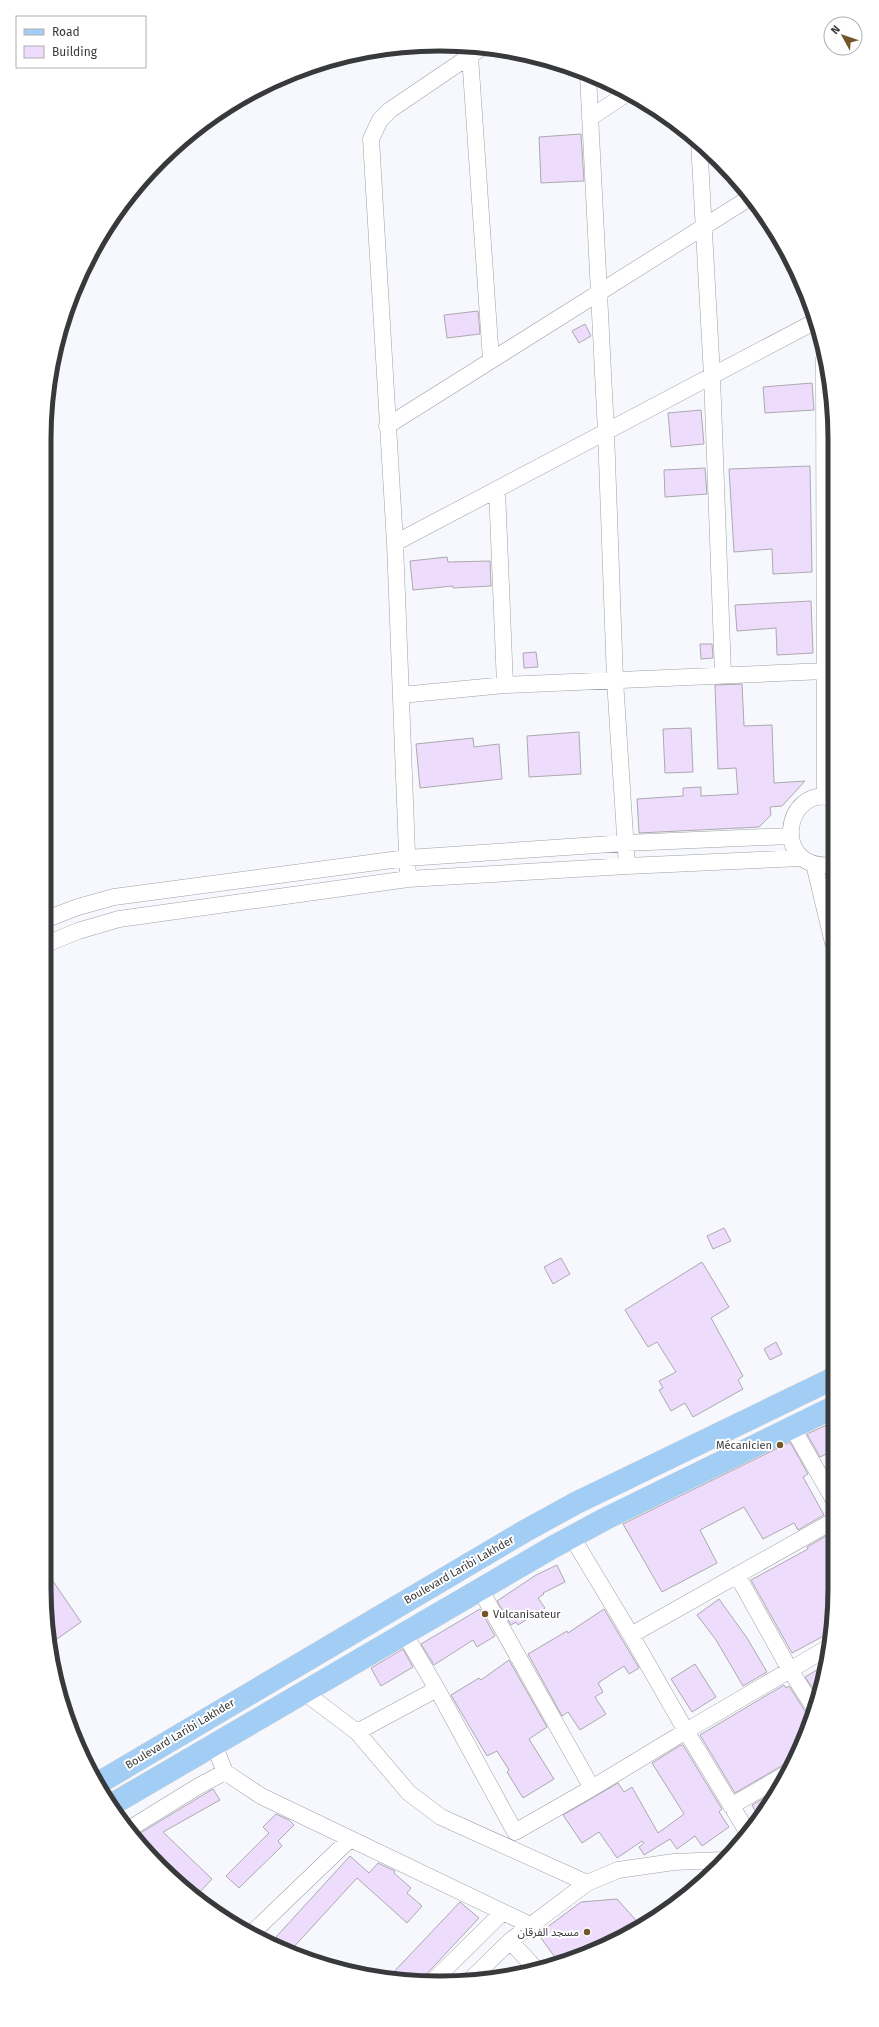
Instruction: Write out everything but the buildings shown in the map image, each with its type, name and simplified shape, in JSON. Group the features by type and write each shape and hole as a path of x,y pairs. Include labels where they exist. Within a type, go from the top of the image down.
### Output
{"main road":[{"name":"Boulevard Laribi Lakhder","path":"102,1780 525,1531 576,1503 828,1381"},
{"path":"116,1802 404,1633 572,1537 828,1410"}],"street":[{"path":"408,879 395,543 371,139 376,126 384,115 475,53"},
{"path":"470,56 491,360"},
{"path":"588,81 606,432 615,680 627,866"},
{"path":"590,118 622,97"},
{"path":"699,150 712,376 723,674"},
{"path":"387,426 745,200"},
{"path":"395,543 810,324"},
{"path":"824,383 825,671 828,746"},
{"path":"497,489 505,685"},
{"path":"400,695 505,685 723,674 825,671"},
{"path":"828,796 806,802 798,809 790,826 792,844 808,861 828,927"},
{"path":"51,917 78,907 114,897 407,858 626,843 790,836"},
{"path":"51,942 78,931 118,919 408,879 627,866 808,861 828,864"},
{"path":"792,1427 828,1490"},
{"path":"631,1635 828,1524"},
{"path":"572,1537 745,1828"},
{"path":"737,1575 790,1670 810,1702"},
{"path":"480,1590 592,1788"},
{"path":"404,1633 515,1832 823,1651"},
{"path":"357,1732 436,1689"},
{"path":"304,1692 357,1732 409,1793 441,1816 587,1883"},
{"path":"214,1745 225,1772 261,1796 530,1925"},
{"path":"133,1827 197,1787 225,1772"},
{"path":"731,1806 778,1779"},
{"path":"256,1930 350,1839"},
{"path":"476,1974 510,1941 587,1883 618,1870 674,1862 716,1860"},
{"path":"438,1976 502,1912"},
{"path":"510,1941 532,1965"}],"place":[{"name":"Mécanicien","path":"780,1445"},
{"name":"Vulcanisateur","path":"485,1614"},
{"name":"مسجد الفرقان","path":"587,1932"}]}
